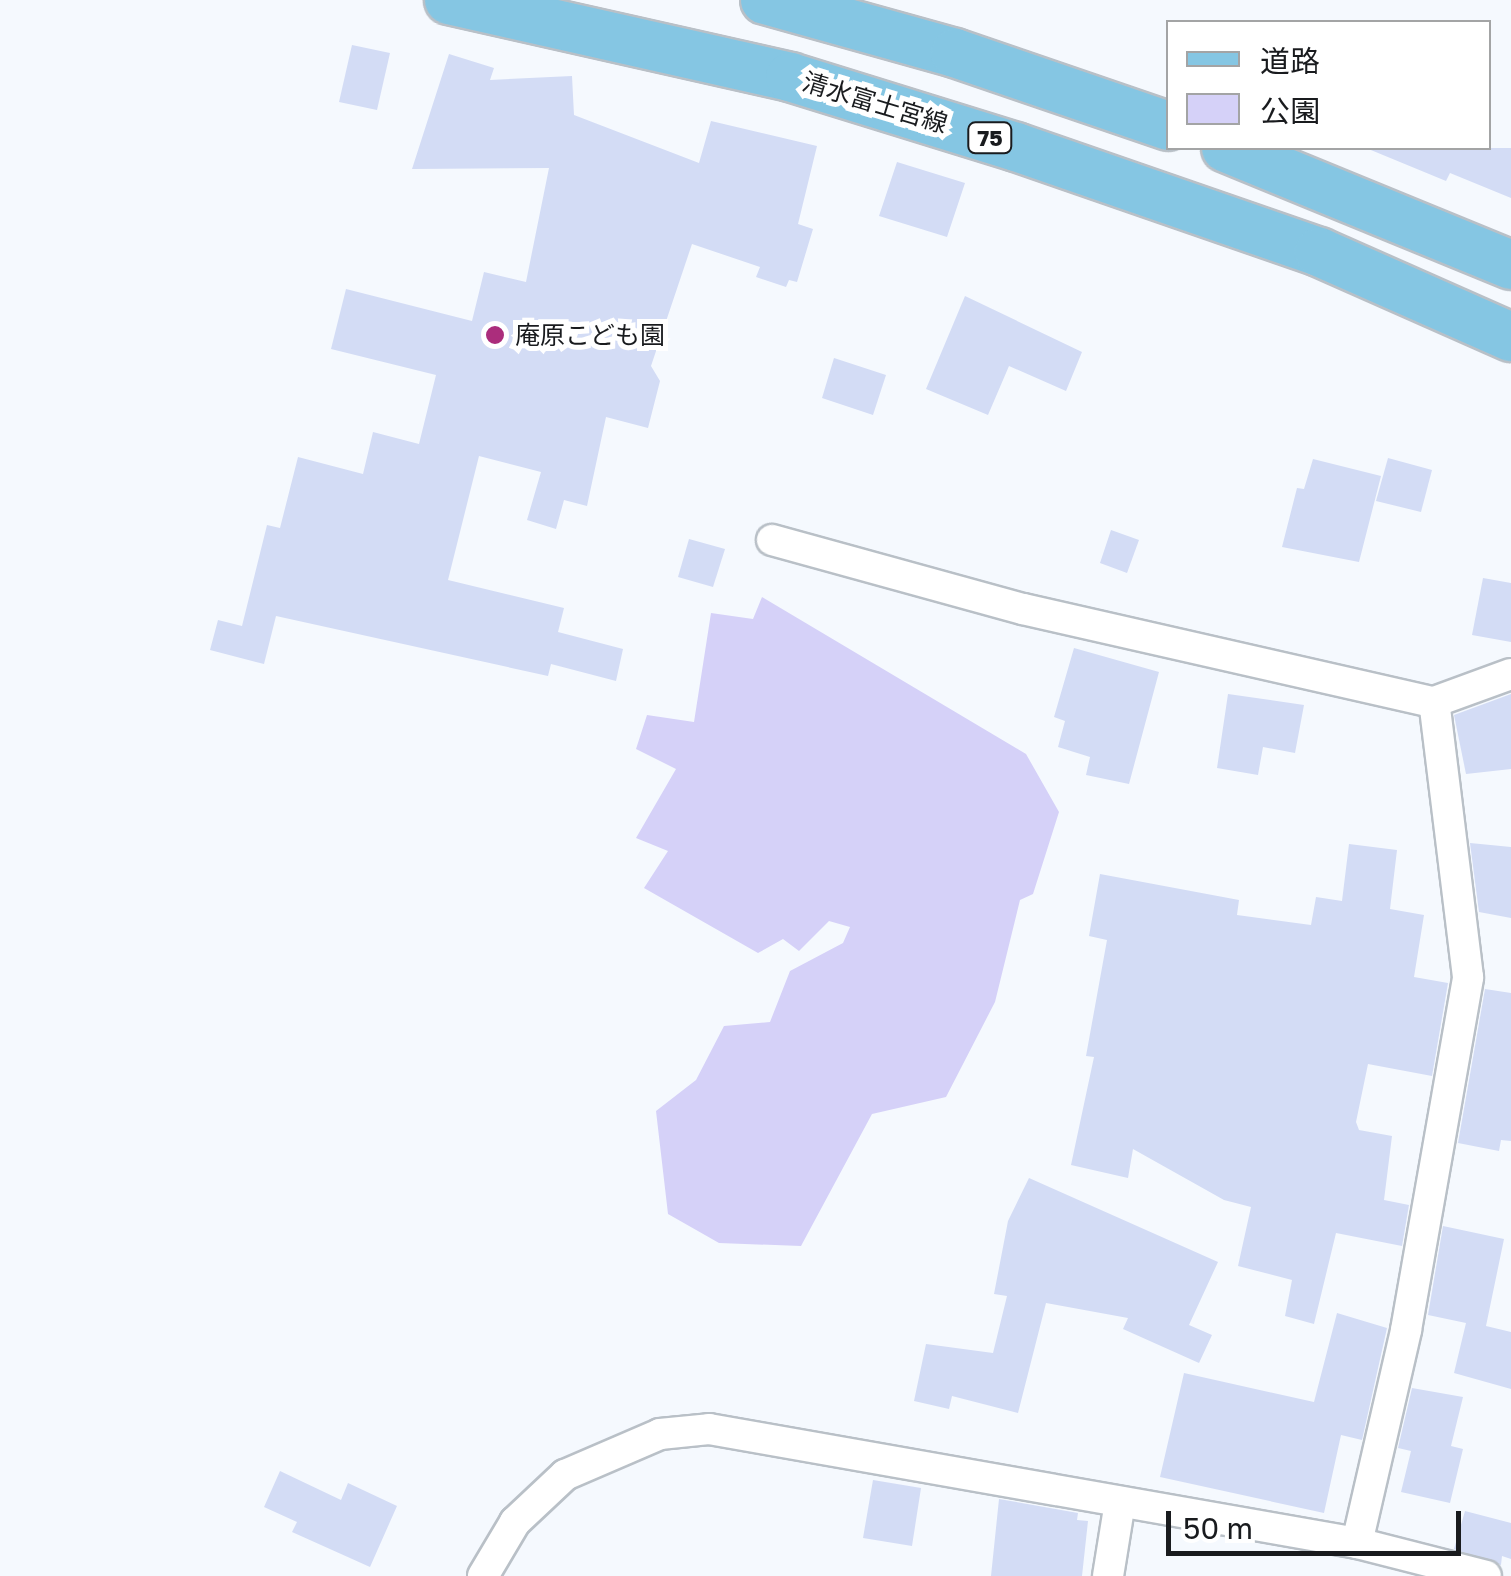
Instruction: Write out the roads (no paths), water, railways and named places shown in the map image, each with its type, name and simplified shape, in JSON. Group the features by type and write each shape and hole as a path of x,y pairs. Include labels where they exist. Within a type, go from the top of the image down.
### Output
{"main road":[{"name":"清水富士宮線","path":"449,0 790,77 1016,146 1319,252 1511,338"},
{"path":"765,0 955,52 1166,125"},
{"path":"1231,150 1511,265"}],"street":[{"path":"772,540 1023,609 1434,702 1511,674"},
{"path":"1358,1543 1406,1330 1468,977 1434,702"},
{"path":"483,1576 515,1522 565,1475 660,1434 708,1430 1358,1543 1486,1576"},
{"path":"1108,1576 1120,1502"}],"place":[{"name":"庵原こども園","path":"495,335"}]}
